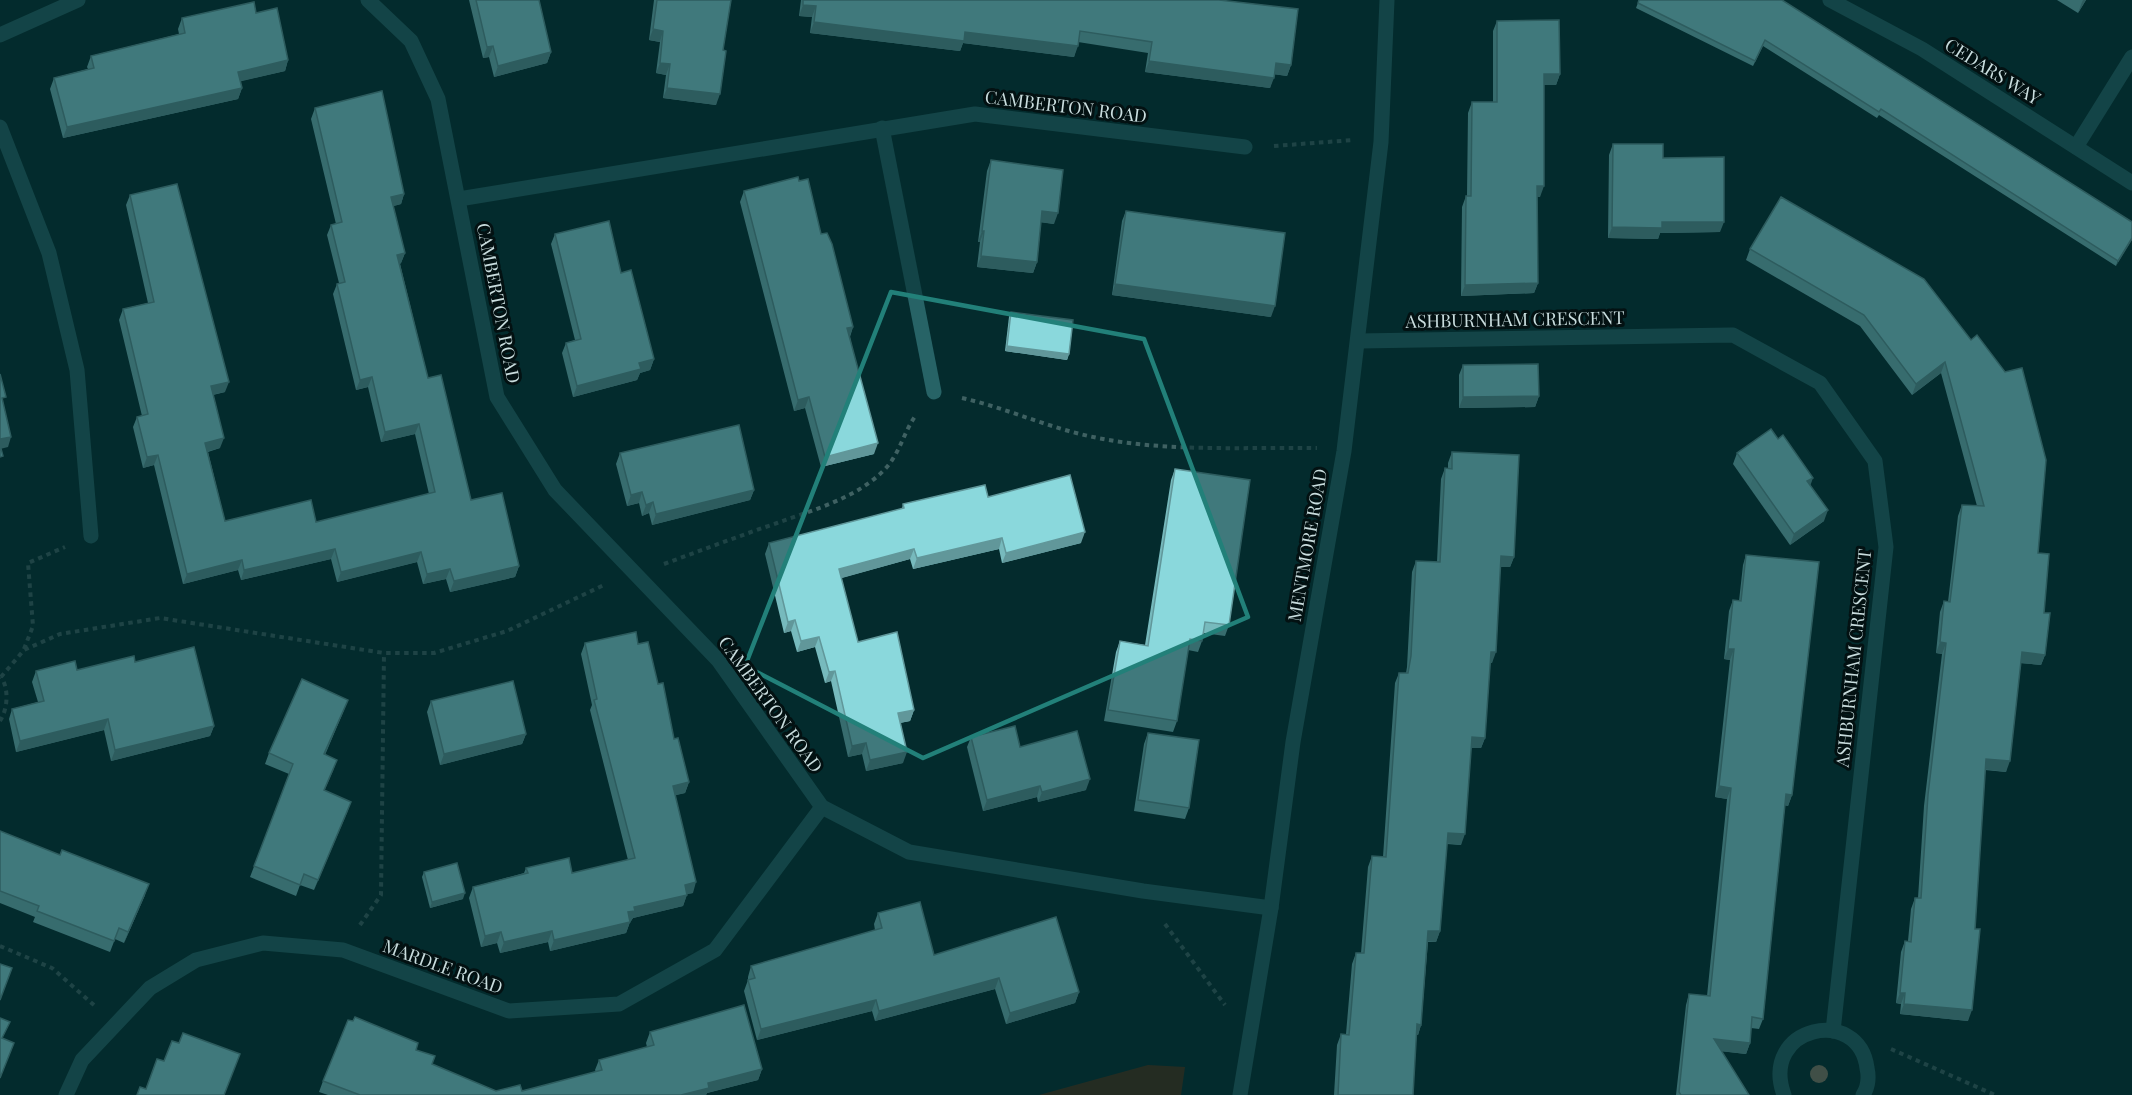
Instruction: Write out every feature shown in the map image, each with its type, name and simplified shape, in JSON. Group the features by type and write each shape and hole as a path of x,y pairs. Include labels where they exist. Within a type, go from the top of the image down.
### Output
{"street":[{"path":"0,35 78,0"},
{"name":"CAMBERTON ROAD","path":"368,0 411,41 438,99 497,397 555,490 718,660 822,807 909,852 1143,891 1271,908"},
{"name":"MENTMORE ROAD","path":"1240,1095 1271,908 1293,742 1344,451 1359,341 1381,142 1387,0"},
{"name":"CEDARS WAY","path":"1830,0 1922,49 2132,183"},
{"path":"2076,147 2132,57"},
{"name":"CAMBERTON ROAD","path":"459,199 975,114 1245,147"},
{"path":"0,127 49,253 77,370 91,536"},
{"path":"882,128 934,392"},
{"name":"ASHBURNHAM CRESCENT","path":"1359,341 1733,335 1820,383 1875,461 1886,547 1833,1031"},
{"name":"MARDLE ROAD","path":"66,1095 82,1060 150,988 196,960 263,943 343,950 509,1011 619,1004 715,950 822,807"},
{"path":"1784,1095 1779,1068 1784,1054 1792,1043 1804,1034 1818,1030 1843,1034 1860,1048 1869,1076 1863,1095"}],"path":[{"path":"1245,147 1355,140 1381,142"},
{"path":"24,650 60,634 160,618 384,653 434,653 507,631 591,590 832,503 883,472 898,454 908,426 934,392 996,405 1080,434 1168,447 1344,451"},
{"path":"0,721 4,716 7,686 1,677 24,650 33,626 28,563 91,536"},
{"path":"343,950 381,895 384,653"},
{"path":"1143,891 1181,949 1227,1008"},
{"path":"0,946 52,968 115,1025"},
{"path":"1860,1048 1889,1048 1995,1095"}],"highlighted area":[{"path":"891,292 1144,339 1248,617 923,758 745,666"}],"shaded area":[{"path":"1148,1065 1185,1067 1181,1095 1039,1095"}],"building":[{"path":"476,0 539,0 551,52 498,66 493,46 487,47"},
{"path":"657,0 731,0 723,50 726,51 720,94 667,88 670,64 660,63 663,31 653,29"},
{"path":"803,0 1219,0 1298,9 1291,65 1276,63 1274,78 1149,61 1152,42 1080,31 1078,46 965,32 964,41 814,22 816,6 803,5"},
{"path":"1639,0 1782,0 2132,222 2132,238 2118,261 1881,109 1879,112 1765,40 1755,61 1638,3"},
{"path":"254,2 256,13 277,8 288,60 238,72 242,88 67,127 54,78 94,68 91,56 185,33 182,18"},
{"path":"1559,20 1560,74 1544,74 1544,186 1537,186 1538,283 1465,285 1466,196 1471,196 1472,102 1497,102 1497,21"},
{"path":"382,91 404,194 391,197 405,253 397,255 428,378 441,375 471,500 502,493 519,566 454,581 450,569 427,574 421,552 341,572 335,549 244,570 242,560 187,574 158,455 147,457 137,417 148,414 123,309 154,302 130,195 177,184 229,382 211,386 224,438 205,443 225,521 311,500 316,522 435,492 419,424 385,432 372,377 360,380 337,284 345,282 331,225 342,222 315,108"},
{"path":"1613,144 1663,144 1663,158 1724,157 1724,222 1662,222 1662,228 1612,227"},
{"path":"991,160 1063,170 1058,213 1042,211 1037,262 981,256"},
{"path":"798,177 799,181 808,179 821,234 827,233 832,244 853,327 847,328 878,443 825,457 809,397 798,400 744,191"},
{"path":"1781,197 1924,279 1971,340 1977,335 2005,372 2022,368 2046,460 2038,553 2049,554 2044,613 2050,613 2045,655 2022,652 2010,761 1986,759 1975,929 1980,929 1972,1010 1904,1004 1905,993 1900,993 1905,941 1911,942 1915,898 1921,898 1928,795 1946,643 1940,642 1944,601 1950,602 1962,505 1984,506 1945,362 1916,384 1864,315 1750,249"},
{"path":"1126,211 1285,233 1275,306 1115,284"},
{"path":"609,221 621,273 631,270 654,359 639,363 641,369 577,386 566,343 581,339 555,234"},
{"path":"1011,312 1073,320 1069,354 1007,346"},
{"path":"1538,364 1539,396 1463,397 1463,365"},
{"path":"0,374 6,397 2,398 11,437 0,439"},
{"path":"739,425 754,490 656,514 653,502 646,505 642,492 631,495 620,453"},
{"path":"1771,429 1778,439 1783,435 1813,478 1807,481 1828,510 1794,534 1737,453"},
{"path":"1452,452 1519,455 1514,557 1501,556 1496,652 1491,652 1485,738 1472,737 1465,834 1448,833 1440,931 1428,931 1421,1025 1417,1024 1413,1095 1338,1095 1341,1034 1349,1035 1356,953 1364,953 1372,856 1386,857 1399,673 1408,673 1411,656 1416,561 1440,562 1445,468 1452,469"},
{"path":"1175,469 1250,480 1229,625 1205,622 1202,641 1190,639 1177,721 1108,710 1120,641 1148,646"},
{"path":"1070,475 1085,532 1006,553 1002,538 917,558 914,549 839,569 858,642 897,632 914,710 898,713 907,752 870,760 866,743 852,746 835,671 829,672 819,637 801,641 795,620 788,622 769,543 904,508 903,504 985,485 988,497"},
{"path":"1746,555 1819,562 1792,795 1786,794 1763,1019 1752,1017 1750,1043 1714,1039 1749,1095 1681,1095 1679,1092 1689,994 1710,996 1731,788 1719,786 1734,649 1728,649 1733,600 1741,601"},
{"path":"636,632 638,644 648,642 658,684 663,683 674,739 678,738 689,782 673,786 696,882 685,885 687,895 634,907 635,911 628,912 630,922 554,940 552,931 504,942 501,932 485,936 473,887 528,873 526,868 569,858 572,873 635,858 594,700 597,699 585,643"},
{"path":"194,647 214,726 115,750 108,719 20,741 12,709 44,701 36,671 75,661 77,670 134,656 135,662"},
{"path":"302,679 348,700 324,754 337,760 324,790 351,802 318,880 304,874 300,885 254,866 293,764 269,753"},
{"path":"513,681 526,734 444,754 431,701"},
{"path":"1015,726 1020,747 1077,731 1090,779 1042,792 1040,786 987,800 971,737"},
{"path":"1148,733 1199,740 1189,808 1138,800"},
{"path":"0,831 60,855 62,850 149,884 128,932 119,928 114,941 37,911 39,906 0,891"},
{"path":"457,863 465,893 432,902 424,872"},
{"path":"920,902 934,955 1056,917 1079,992 1010,1013 999,978 879,1011 876,1000 761,1029 748,980 755,978 751,966 882,928 878,913"},
{"path":"0,964 12,968 0,1000"},
{"path":"744,1005 762,1069 708,1083 709,1088 681,1095 360,1095 323,1081 348,1020 353,1021 355,1017 418,1043 416,1050 435,1056 432,1064 496,1091 520,1085 522,1091 602,1070 599,1060 654,1045 650,1032"},
{"path":"0,1018 10,1022 2,1038 14,1043 0,1078"},
{"path":"183,1033 240,1054 224,1095 137,1095 140,1087 146,1089 157,1059 164,1061 172,1041 179,1043"}]}
